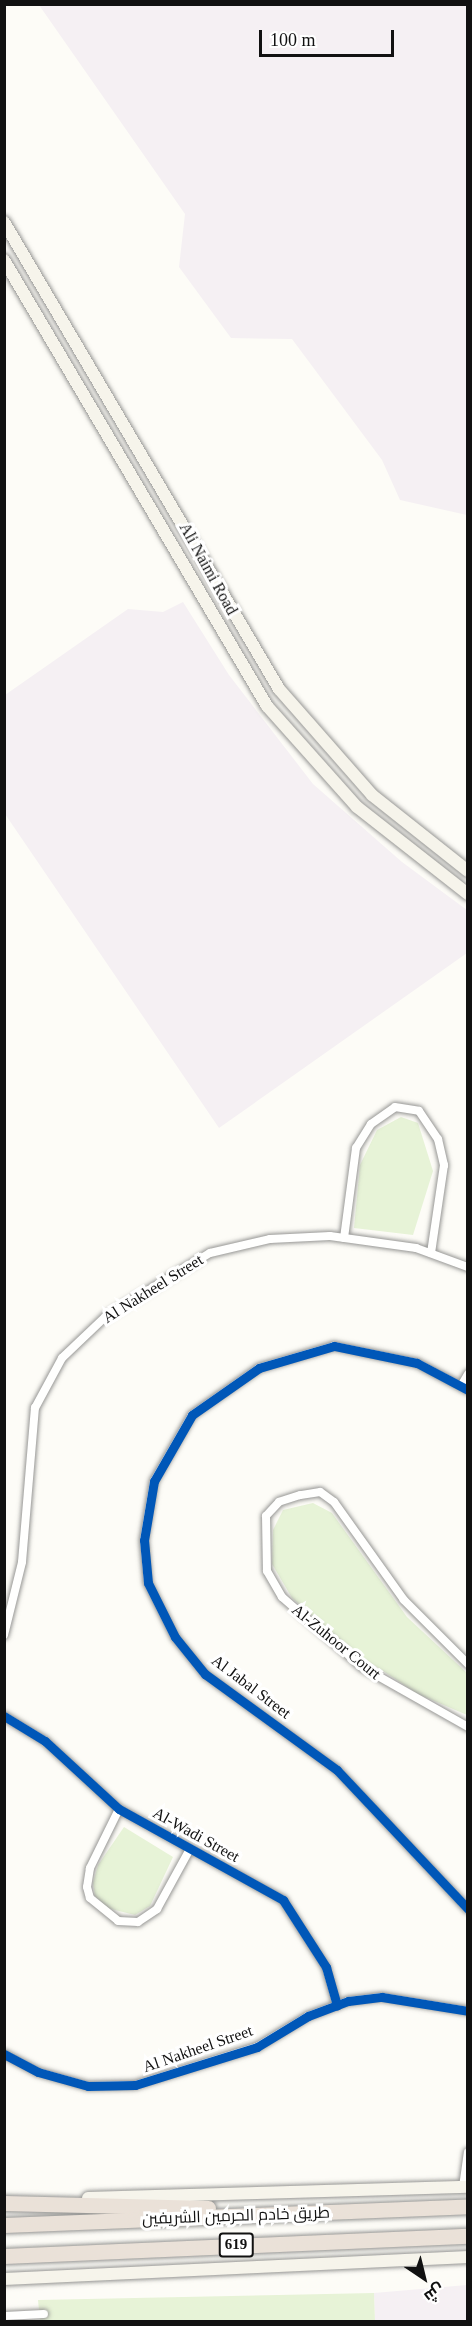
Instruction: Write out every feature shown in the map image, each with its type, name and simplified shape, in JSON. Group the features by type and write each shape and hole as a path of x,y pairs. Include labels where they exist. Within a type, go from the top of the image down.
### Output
{"highway":[{"path":"4,2202 355,2211"},
{"name":"طريق خادم الحرمين الشريفين","path":"4,2226 468,2206"},
{"name":"طريق خادم الحرمين الشريفين","path":"4,2256 468,2236"}],"main road":[{"name":"Ali Naimi Road","path":"4,222 279,689 372,795 468,871"},
{"name":"Ali Naimi Road","path":"4,260 267,706 357,807 468,894"},
{"path":"4,2202 465,2187"},
{"path":"4,2279 468,2257"}],"street":[{"path":"344,1238 356,1148 371,1124 395,1107 403,1108 429,1120 444,1165 431,1253"},
{"name":"Al Nakheel Street","path":"4,1635 22,1562 35,1408 62,1358 105,1317 210,1253 270,1239 344,1238 431,1253 468,1267"},
{"name":"Al Jabal Street","path":"464,1388 417,1362 334,1346 260,1368 192,1415 154,1481 144,1540 148,1583 175,1637 205,1674 337,1770 468,1909"},
{"path":"464,1388 468,1374"},
{"name":"Al-Zuhoor Court","path":"468,1664 404,1600 334,1502 320,1492 300,1495 279,1502 266,1516 267,1571 282,1597 362,1667 468,1727"},
{"name":"Al-Wadi Street","path":"4,1716 45,1741 119,1809 283,1900 326,1967 337,2005"},
{"path":"119,1809 90,1868 87,1887 90,1898 117,1921 138,1922 157,1909 190,1849"},
{"name":"Al Nakheel Street","path":"4,2054 38,2072 88,2086 135,2085 257,2047 308,2016 337,2005 382,1997 468,2011"},
{"path":"465,2187 468,2152"},
{"path":"4,2316 44,2314"}],"shaded area":[{"path":"39,5 467,5 467,515 400,500 382,460 292,339 231,338 179,267 185,214"},
{"path":"183,602 229,675 313,784 402,862 467,910 467,953 219,1128 5,814 5,695 128,609 163,612"},
{"path":"467,2285 467,2321 375,2321 374,2293"}],"green space":[{"path":"401,1117 418,1123 433,1171 413,1235 354,1228 360,1165 377,1130"},
{"path":"313,1503 332,1513 407,1617 467,1673 467,1715 418,1694 348,1648 292,1598 272,1564 273,1530 283,1510"},
{"path":"124,1827 173,1857 150,1906 135,1915 107,1908 95,1896 93,1883 98,1865"},
{"path":"374,2293 375,2321 40,2321 38,2300"}],"cycle path":[{"path":"468,1390 417,1363 334,1346 259,1368 192,1415 154,1481 144,1540 148,1583 175,1637 205,1674 337,1770 468,1909"},
{"path":"4,1716 45,1741 119,1809 283,1900 326,1967 337,2005"},
{"path":"4,2054 38,2072 88,2086 135,2085 257,2047 308,2016 348,2001 382,1997 468,2011"}]}
